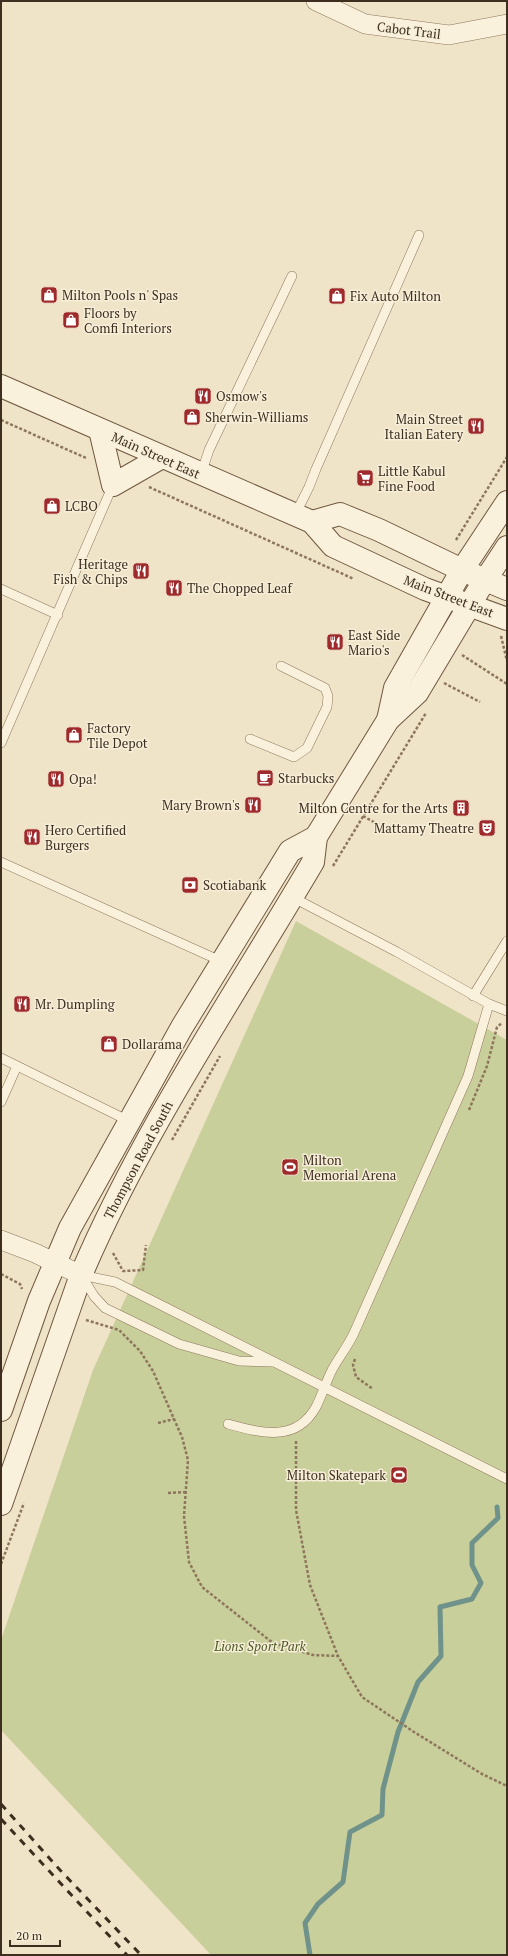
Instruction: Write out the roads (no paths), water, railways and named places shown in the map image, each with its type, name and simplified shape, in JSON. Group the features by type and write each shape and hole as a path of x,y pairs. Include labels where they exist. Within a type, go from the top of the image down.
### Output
{"main road":[{"name":"Main Street East","path":"1,386 303,518 333,546 425,589 454,583 478,592 504,627"},
{"path":"100,430 117,477 162,457"},
{"name":"Thompson Road South","path":"388,720 394,688 454,583 507,502"},
{"name":"Main Street East","path":"303,518 340,514 393,537 454,583 478,592 507,589"},
{"name":"Thompson Road South","path":"1,1504 81,1275 144,1143 313,862 316,837 388,720 417,693 507,547"},
{"name":"Thompson Road South","path":"1,1410 39,1301 70,1228 182,1027 290,851 316,837"}],"street":[{"name":"Cabot Trail","path":"316,1 365,24 448,35 507,24"},
{"path":"1,1240 55,1262 81,1275"}],"lane":[{"path":"303,518 309,487 316,469 419,235"},
{"path":"201,474 209,450 292,276"},
{"path":"1,744 117,477"},
{"path":"1,589 58,615"},
{"path":"250,739 294,757 307,748 327,707 328,696 325,688 281,666"},
{"path":"1,862 222,962"},
{"path":"292,897 397,952 473,996 507,1011"},
{"path":"473,996 507,941"},
{"path":"228,1424 255,1431 275,1433 288,1432 305,1423 312,1412 332,1370 352,1338 468,1076 489,1004"},
{"path":"1,1058 129,1121"},
{"path":"2,1096 17,1066"},
{"path":"81,1275 94,1296 105,1308 180,1344 239,1361 276,1362"},
{"path":"81,1275 115,1282 507,1479"}],"waterway":[{"path":"310,1955 305,1923 318,1904 343,1882 350,1832 382,1815 383,1789 398,1732 418,1682 441,1656 440,1607 472,1599 481,1583 472,1565 472,1543 498,1518 497,1507"}],"railway":[{"path":"1,1804 60,1870 141,1955"},
{"path":"1,1819 127,1955"}],"place":[{"name":"Milton Pools n' Spas","path":"49,295"},
{"name":"Fix Auto Milton","path":"337,296"},
{"name":"Floors by Comfi Interiors","path":"71,320"},
{"name":"Osmow's","path":"203,396"},
{"name":"Sherwin-Williams","path":"192,417"},
{"name":"Main Street Italian Eatery","path":"476,426"},
{"name":"Little Kabul Fine Food","path":"365,478"},
{"name":"LCBO","path":"52,506"},
{"name":"Heritage Fish & Chips","path":"141,571"},
{"name":"The Chopped Leaf","path":"174,588"},
{"name":"East Side Mario's","path":"335,642"},
{"name":"Factory Tile Depot","path":"74,735"},
{"name":"Starbucks","path":"265,778"},
{"name":"Opa!","path":"56,779"},
{"name":"Mary Brown's","path":"253,805"},
{"name":"Milton Centre for the Arts","path":"461,808"},
{"name":"Mattamy Theatre","path":"487,828"},
{"name":"Hero Certified Burgers","path":"32,837"},
{"name":"Scotiabank","path":"190,885"},
{"name":"Mr. Dumpling","path":"22,1004"},
{"name":"Dollarama","path":"109,1044"},
{"name":"Milton Memorial Arena","path":"290,1167"},
{"name":"Milton Skatepark","path":"399,1475"}],"park label":[{"name":"Lions Sport Park","path":"260,1646"}]}
